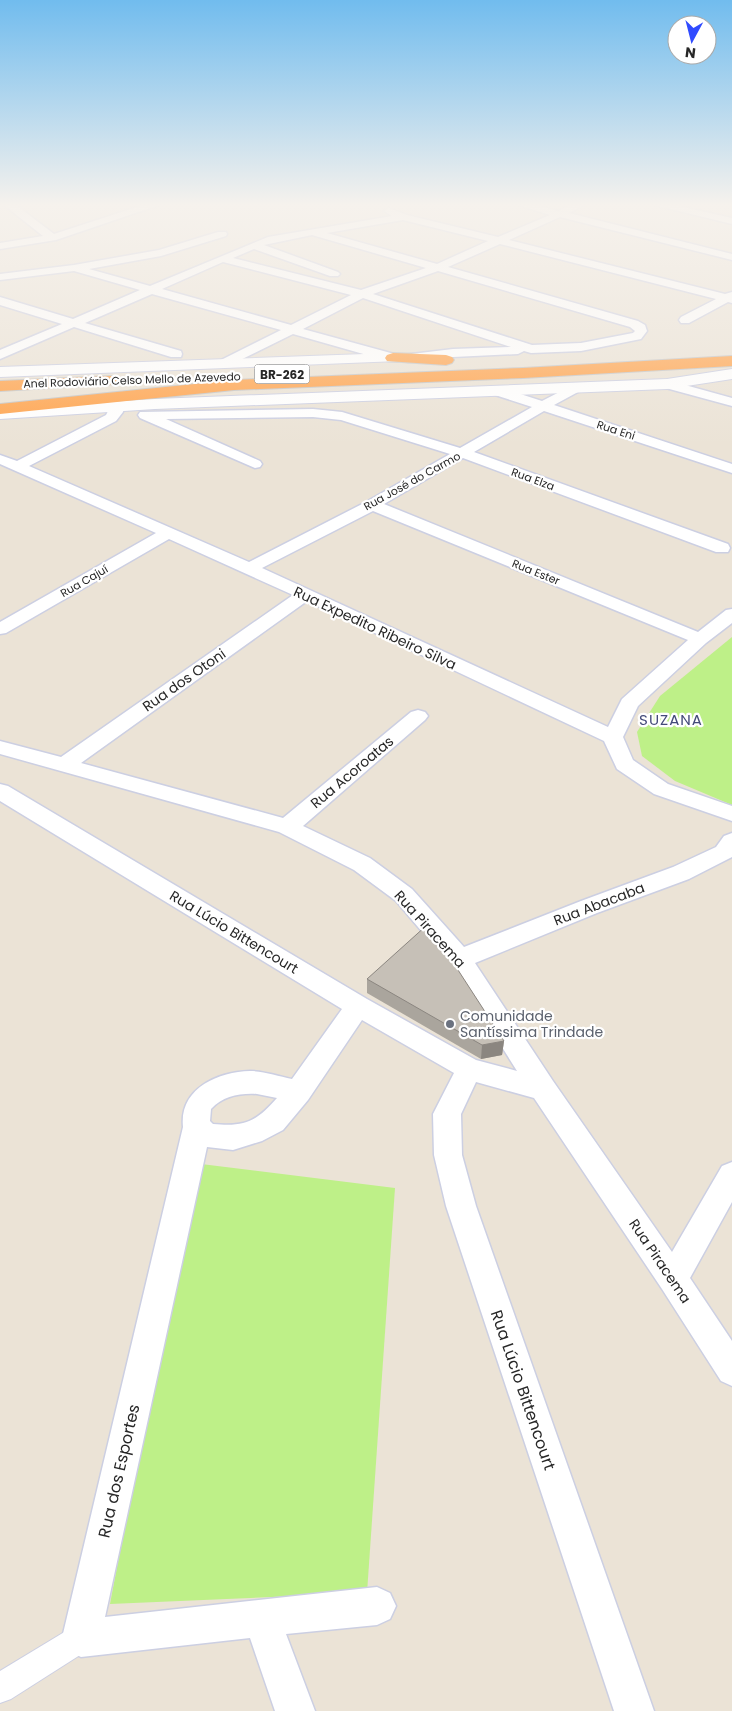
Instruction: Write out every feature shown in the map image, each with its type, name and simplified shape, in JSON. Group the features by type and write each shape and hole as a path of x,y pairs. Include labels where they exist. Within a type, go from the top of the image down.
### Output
{"highway":[{"name":"BR-262","path":"563,362 732,352"},
{"path":"399,358 563,362"},
{"name":"BR-262","path":"234,385 522,373 732,361"},
{"name":"Anel Rodoviário Celso Mello de Azevedo","path":"0,386 563,362"},
{"path":"0,409 234,385"},
{"name":"Anel Rodoviário Celso Mello de Azevedo","path":"0,398 80,392 234,385"}],"main road":[{"name":"Anel Rodoviário Celso Mello de Azevedo","path":"0,372 399,358"},
{"path":"0,414 120,406 668,384 732,374"}],"street":[{"path":"132,285 399,358 528,348 582,347 630,338 637,336 642,331 641,328 634,324 496,285"},
{"path":"0,355 162,285"},
{"path":"326,285 362,294 528,348"},
{"path":"366,285 375,288"},
{"path":"226,363 362,294 385,285"},
{"path":"678,285 730,298"},
{"path":"685,320 730,298"},
{"path":"0,302 176,354"},
{"path":"668,384 732,402"},
{"name":"Rua José do Carmo","path":"249,568 372,505 573,389"},
{"name":"Rua Eni","path":"500,392 732,469"},
{"path":"18,467 111,418 120,406 145,415 255,464"},
{"name":"Rua Elza","path":"145,415 313,413 342,416 462,453 722,548"},
{"name":"Rua Expedito Ribeiro Silva","path":"0,459 249,568 613,736"},
{"name":"Rua Ester","path":"372,505 700,639"},
{"name":"Rua Cajuí","path":"0,629 168,533"},
{"name":"Rua dos Otoni","path":"64,765 304,595"},
{"path":"732,614 700,639 629,703 613,736 624,764 654,784 662,789 732,814"},
{"name":"Rua Acoroatas","path":"287,827 418,716"},
{"name":"Rua Piracema","path":"0,747 287,827 362,864 404,895 460,960 543,1090 673,1279 732,1370"},
{"name":"Rua Lúcio Bittencourt","path":"0,792 358,1006 469,1068 543,1090"},
{"name":"Rua Abacaba","path":"460,960 589,906 681,873 724,852 732,841"},
{"path":"196,1127 206,1135 233,1138 252,1133 273,1122 298,1092 358,1006"},
{"name":"Rua Lúcio Bittencourt","path":"469,1068 446,1114 448,1155 461,1206 634,1711"},
{"name":"Rua dos Esportes","path":"81,1638 196,1127 195,1117 199,1104 211,1094 228,1086 245,1083 298,1092"},
{"path":"673,1279 732,1175"},
{"path":"0,1688 81,1638 377,1606"},
{"path":"262,1618 295,1711"}],"green space":[{"path":"732,637 732,805 675,781 642,756 637,732 660,696"},
{"path":"193,1163 395,1188 367,1593 110,1604"}],"building":[{"name":"Comunidade Santíssima Trindade","path":"427,925 504,1041 482,1045 367,979"}],"place":[{"name":"Comunidade Santíssima Trindade","path":"450,1024"}],"district":[{"name":"SUZANA","path":"671,719"}]}
